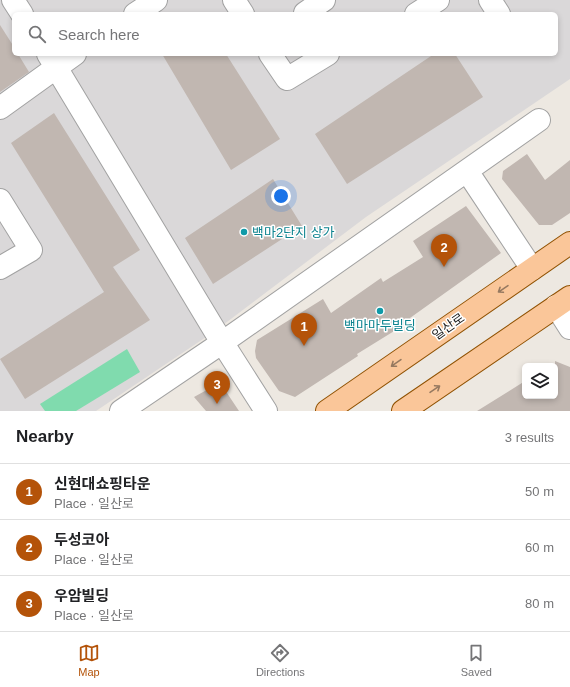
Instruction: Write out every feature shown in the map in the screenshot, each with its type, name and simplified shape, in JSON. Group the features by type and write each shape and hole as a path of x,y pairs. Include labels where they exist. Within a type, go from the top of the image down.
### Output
{"main road":[{"name":"일산로","path":"327,411 570,243"},
{"path":"402,411 563,301"}],"street":[{"path":"13,0 21,12"},
{"path":"138,12 156,0"},
{"path":"234,0 242,12"},
{"path":"302,9 324,0"},
{"path":"419,12 438,0"},
{"path":"490,0 498,12"},
{"path":"0,108 52,60 67,56"},
{"path":"271,56 287,79 325,56"},
{"path":"52,60 266,411"},
{"path":"121,411 223,342 539,120"},
{"path":"467,171 532,269"},
{"path":"0,200 31,250 0,268"},
{"path":"563,301 570,328"}],"shaded area":[{"path":"0,0 570,0 570,79 366,217 215,331 96,411 0,411"}],"green space":[{"path":"127,349 140,372 76,411 45,411 40,404"}],"building":[{"path":"0,25 12,44 12,56 19,56 29,72 0,92"},
{"path":"163,56 227,56 280,139 231,170"},
{"path":"431,56 456,56 483,97 347,184 315,134"},
{"path":"54,113 140,250 113,267 150,320 25,399 0,359 104,292 11,143"},
{"path":"527,154 545,180 570,160 570,213 552,225 539,225 502,179 503,171"},
{"name":"백마2단지 상가","path":"273,179 302,226 213,284 185,238"},
{"path":"466,206 501,253 410,318 412,320 357,354 358,356 295,397 279,391 256,358 255,351 257,340 323,299 331,313 381,278 383,282 423,257 413,241"},
{"path":"555,361 570,367 570,411 477,411 522,383 522,399 558,399 558,363 555,363"},
{"path":"214,386 223,387 239,411 206,411 194,397"}],"place":[{"name":"백마2단지 상가","path":"244,232"},
{"name":"두성코아","path":"444,267"},
{"name":"백마마두빌딩","path":"380,311"},
{"name":"신현대쇼핑타운","path":"304,346"},
{"name":"우암빌딩","path":"217,404"}]}
